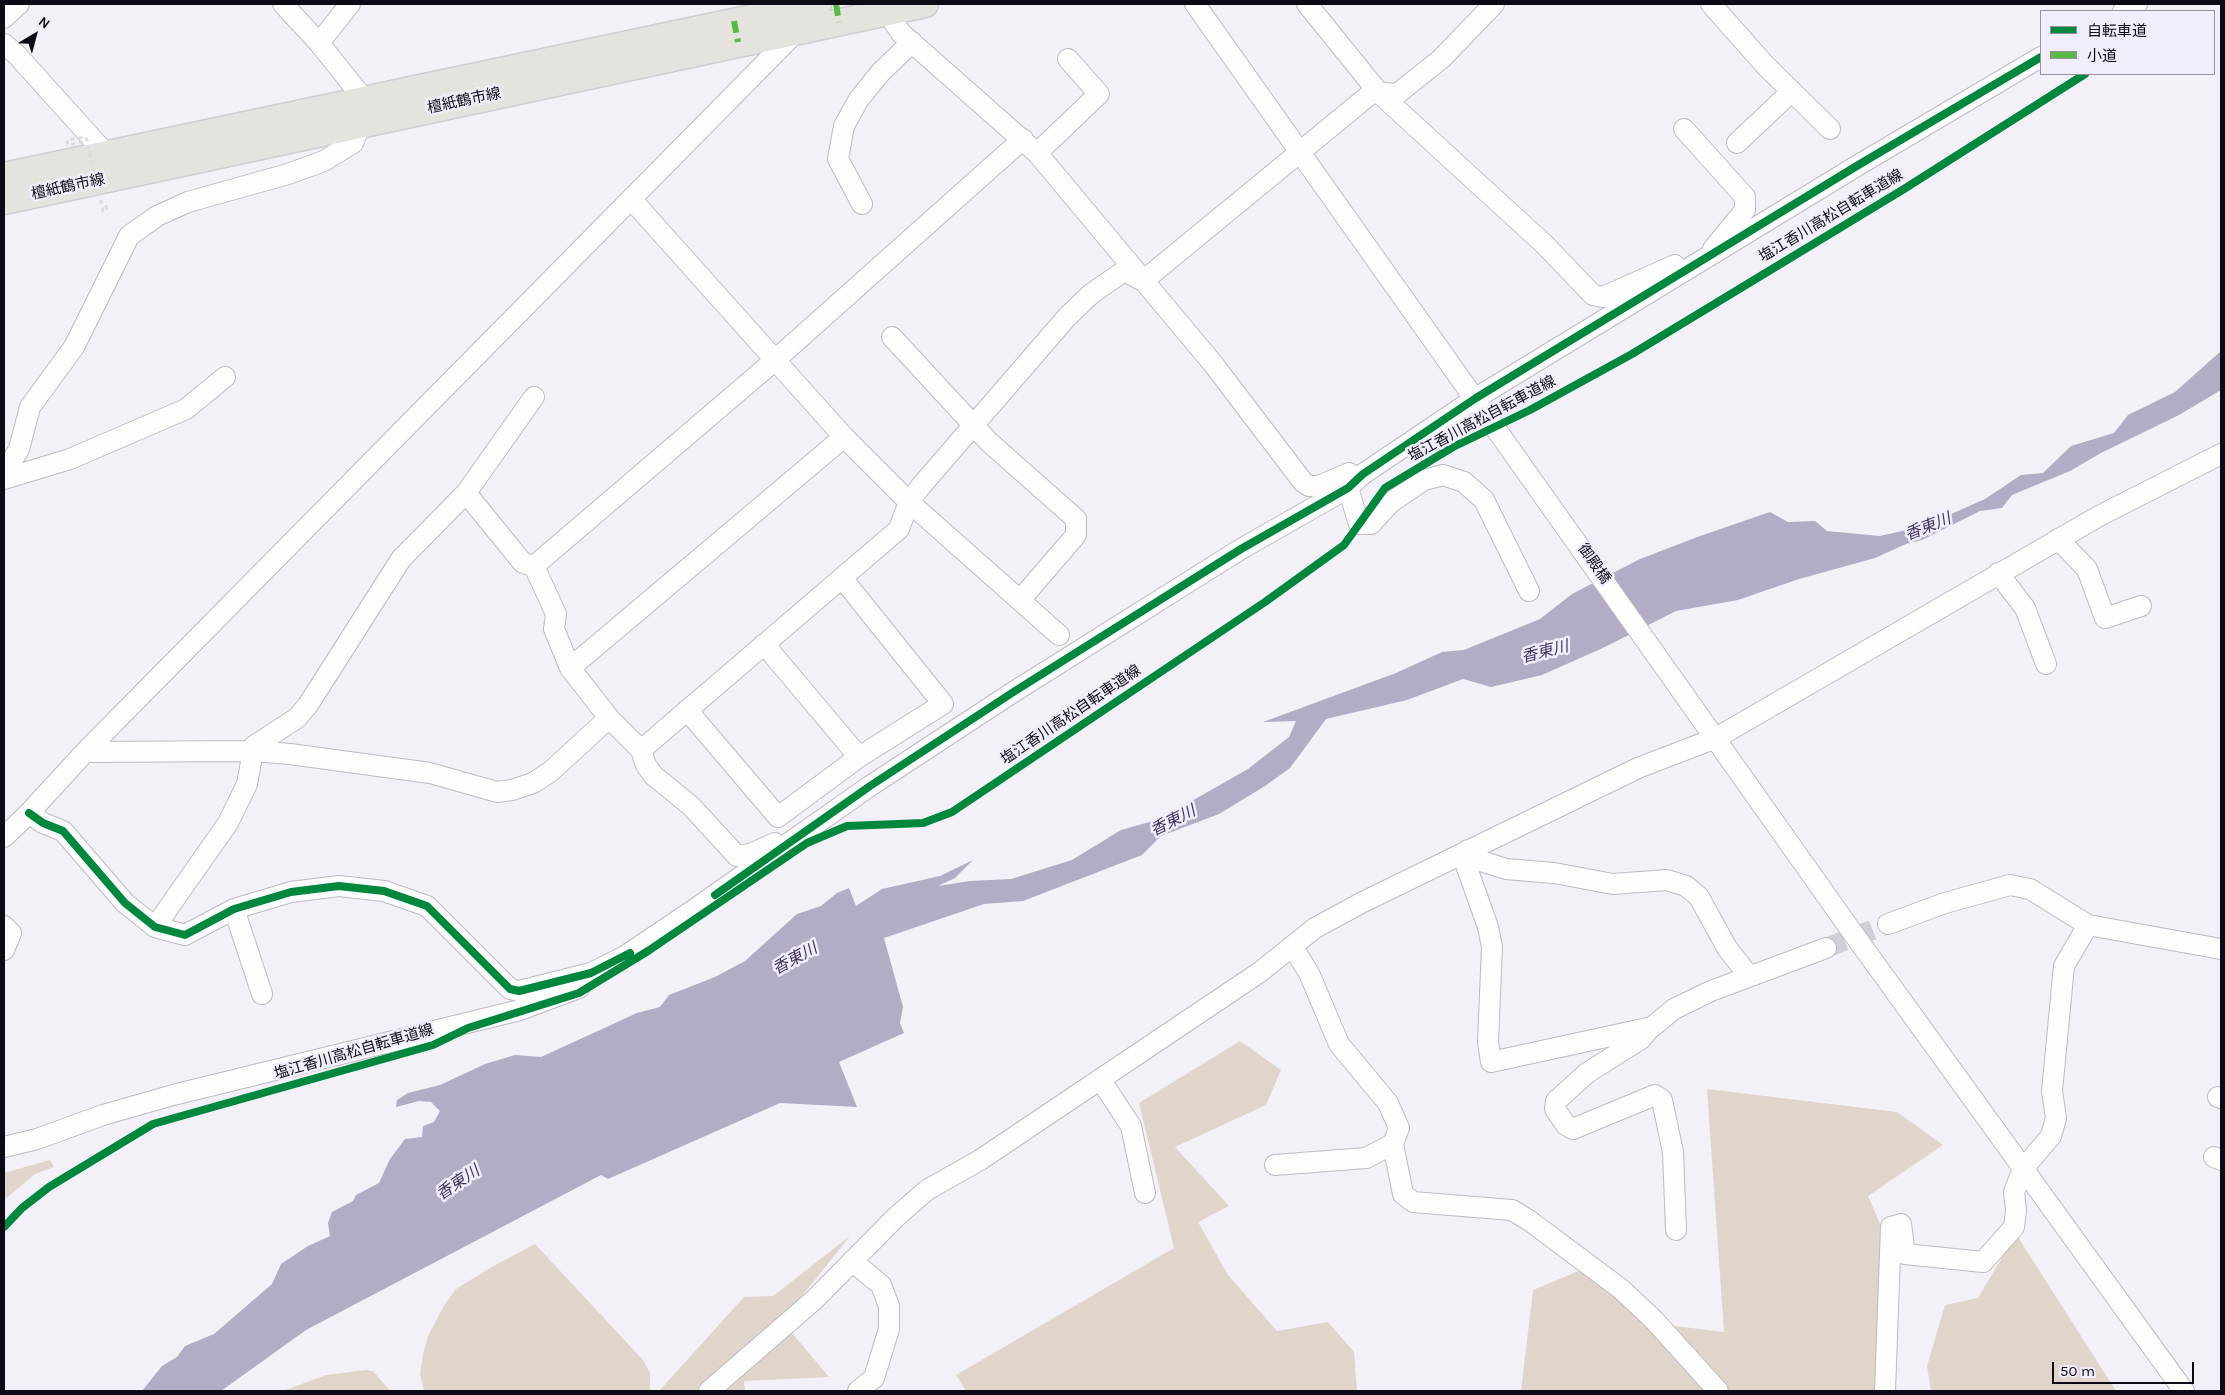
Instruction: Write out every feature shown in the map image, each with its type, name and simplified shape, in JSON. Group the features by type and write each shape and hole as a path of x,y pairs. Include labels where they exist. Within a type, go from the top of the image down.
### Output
{"main road":[{"name":"檀紙鶴市線","path":"4,200 362,111 818,4"},
{"name":"檀紙鶴市線","path":"4,176 107,155 362,111 798,30 925,4"}],"street":[{"path":"4,18 20,4"},
{"path":"4,474 19,449 30,406 74,347 129,236 157,216 188,202 288,174 324,161 352,143 362,111 319,43 283,4"},
{"path":"319,43 350,4"},
{"path":"13,825 825,4"},
{"name":"御殿橋","path":"1195,4 1712,731 1844,921 2184,1391"},
{"path":"1307,4 1379,93 1544,244 1593,295 1603,297 1687,260 1708,257 1745,210 1745,197 1684,129"},
{"path":"1143,281 1300,150 1373,92 1397,94 1441,59 1494,4"},
{"path":"1711,4 1765,65 1830,129"},
{"path":"2125,10 2137,4"},
{"path":"887,12 902,33 1030,146 1214,365 1302,482 1309,486 1319,486 1352,472 1356,481 1359,524 1371,524 1390,503 1424,480 1443,475 1464,482 1484,500 1529,591"},
{"path":"862,204 838,159 844,126 859,100 881,72 912,42"},
{"path":"4,44 16,54 107,155"},
{"path":"13,825 43,823 63,831 125,903 156,927 185,935 234,909 291,892 339,886 384,891 426,906 510,989 519,991 591,973 625,956 870,786 1015,691 1241,549 1356,481 1478,401 1708,257 2040,57"},
{"path":"534,566 1030,146 1099,94 1068,59"},
{"path":"1737,143 1792,91"},
{"path":"632,200 774,361 844,437 909,502 1059,634"},
{"path":"641,750 899,529 909,502 1068,317 1091,294 1124,272 1143,281"},
{"path":"892,337 989,442 1076,519 1076,535 1021,599"},
{"path":"4,479 70,459 186,409 225,377"},
{"path":"156,927 228,823 247,784 254,746 296,718 308,705 401,558 466,493 534,397"},
{"path":"570,668 844,437"},
{"path":"710,1391 814,1300 926,1190 980,1160 1100,1080 1260,972 1315,928 1363,902 1712,731 2099,516 2221,454"},
{"path":"466,493 524,563 534,566 556,614 554,629 570,668 609,718 641,750 646,765 653,775 691,806 737,856 750,854 774,843 784,846"},
{"path":"2058,539 2087,569 2106,618 2141,606"},
{"path":"1998,573 2025,608 2046,664"},
{"path":"687,710 778,817 859,758 943,704 842,578"},
{"path":"764,644 859,758"},
{"path":"85,752 253,751 430,773 497,792 512,790 533,782 550,772 609,718"},
{"path":"1465,852 1478,860 1506,869 1554,873 1613,884 1666,880 1686,886 1700,897 1727,948 1749,976"},
{"path":"1465,852 1488,927 1492,947 1488,1042 1491,1062 1652,1027"},
{"path":"1888,924 1945,903 2010,886 2030,889 2088,925 2221,949"},
{"path":"234,909 262,994"},
{"path":"1885,1391 1891,1226 1901,1224 1906,1254 1983,1262 2014,1227 2016,1211 2014,1192 2024,1169 2051,1136 2056,1118 2052,1091 2064,966 2088,925"},
{"path":"4,926 11,933 4,950"},
{"path":"1292,946 1309,973 1339,1044 1388,1104 1399,1128 1393,1144 1403,1194 1413,1202 1512,1210 1530,1220 1621,1289 1655,1321 1718,1391"},
{"path":"1676,1230 1673,1152 1662,1100 1655,1095 1573,1129 1566,1125 1554,1110 1556,1101 1587,1073 1641,1039 1674,1009 1711,991 1826,948"},
{"path":"4,1146 37,1139 103,1115 173,1095 520,1010 579,988 591,973"},
{"path":"1100,1080 1131,1126 1146,1193"},
{"path":"1275,1165 1366,1158 1393,1144"},
{"path":"852,1261 881,1285 888,1306 889,1329 874,1378 858,1391"}],"path":[{"path":"83,142 68,145 67,140 86,137 103,211 107,209 105,204"}],"shaded area":[{"path":"1240,1041 1281,1070 1266,1105 1175,1147 1229,1206 1198,1222 1228,1275 1277,1331 1328,1322 1354,1352 1357,1391 966,1391 956,1375 1174,1248 1139,1103"},
{"path":"1707,1089 1897,1112 1943,1145 1868,1196 1884,1233 1880,1391 1521,1391 1533,1290 1581,1270 1651,1323 1724,1332"},
{"path":"50,1160 54,1167 35,1174 4,1200 4,1173"},
{"path":"2016,1234 2116,1391 1931,1391 1927,1366 1945,1305 1978,1298"},
{"path":"850,1236 782,1321 829,1377 744,1381 745,1391 659,1391 744,1297 773,1296"},
{"path":"535,1244 643,1360 650,1373 650,1391 424,1391 420,1374 428,1336 445,1304 456,1289"},
{"path":"366,1370 373,1371 390,1391 283,1391 326,1375"}],"water":[{"name":"香東川","path":"2221,351 2221,390 2179,415 2101,453 2070,471 2012,495 2002,508 1980,511 1922,540 1906,544 1875,558 1799,579 1738,600 1676,611 1605,647 1542,675 1491,687 1463,679 1407,700 1326,719 1290,768 1265,786 1219,814 1161,836 1142,855 1023,901 984,904 884,938 903,1007 900,1023 904,1033 839,1062 857,1107 780,1103 608,1179 601,1175 306,1330 221,1391 142,1391 162,1366 177,1357 185,1346 214,1334 272,1284 281,1264 308,1246 330,1236 328,1223 332,1212 353,1201 356,1195 379,1183 390,1159 405,1139 422,1137 423,1126 434,1122 440,1111 431,1102 419,1101 396,1107 397,1100 408,1093 440,1085 485,1064 515,1055 541,1057 637,1013 660,1007 669,995 715,977 745,961 797,914 821,906 837,893 849,888 856,906 882,889 940,876 973,860 955,878 938,886 970,881 1011,879 1072,860 1121,830 1160,819 1248,769 1289,737 1296,721 1263,722 1396,673 1442,652 1464,650 1540,619 1572,594 1640,559 1700,536 1770,512 1788,522 1815,521 1827,531 1880,536 1924,526 1985,499 2021,475 2043,473 2071,446 2114,433 2128,415 2175,392"}],"tunnel":[{"path":"1826,948 1888,924"}],"marked path":[{"path":"836,4 839,22"},
{"path":"734,21 738,42"}],"cycle path":[{"name":"塩江香川高松自転車道線","path":"715,895 870,786 1015,691 1241,549 1348,488 1363,474 1476,398 1860,164 2040,58"},
{"name":"塩江香川高松自転車道線","path":"4,1227 22,1208 49,1187 153,1124 433,1045 468,1028 579,993 648,951 807,843 847,826 923,823 952,812 1265,602 1344,545 1385,488 1453,447 1530,410 1632,354 1904,189 2083,75"},
{"path":"29,813 43,823 63,831 125,903 155,927 185,935 234,909 291,892 339,886 384,891 427,906 510,989 519,991 591,973 630,953"}]}
